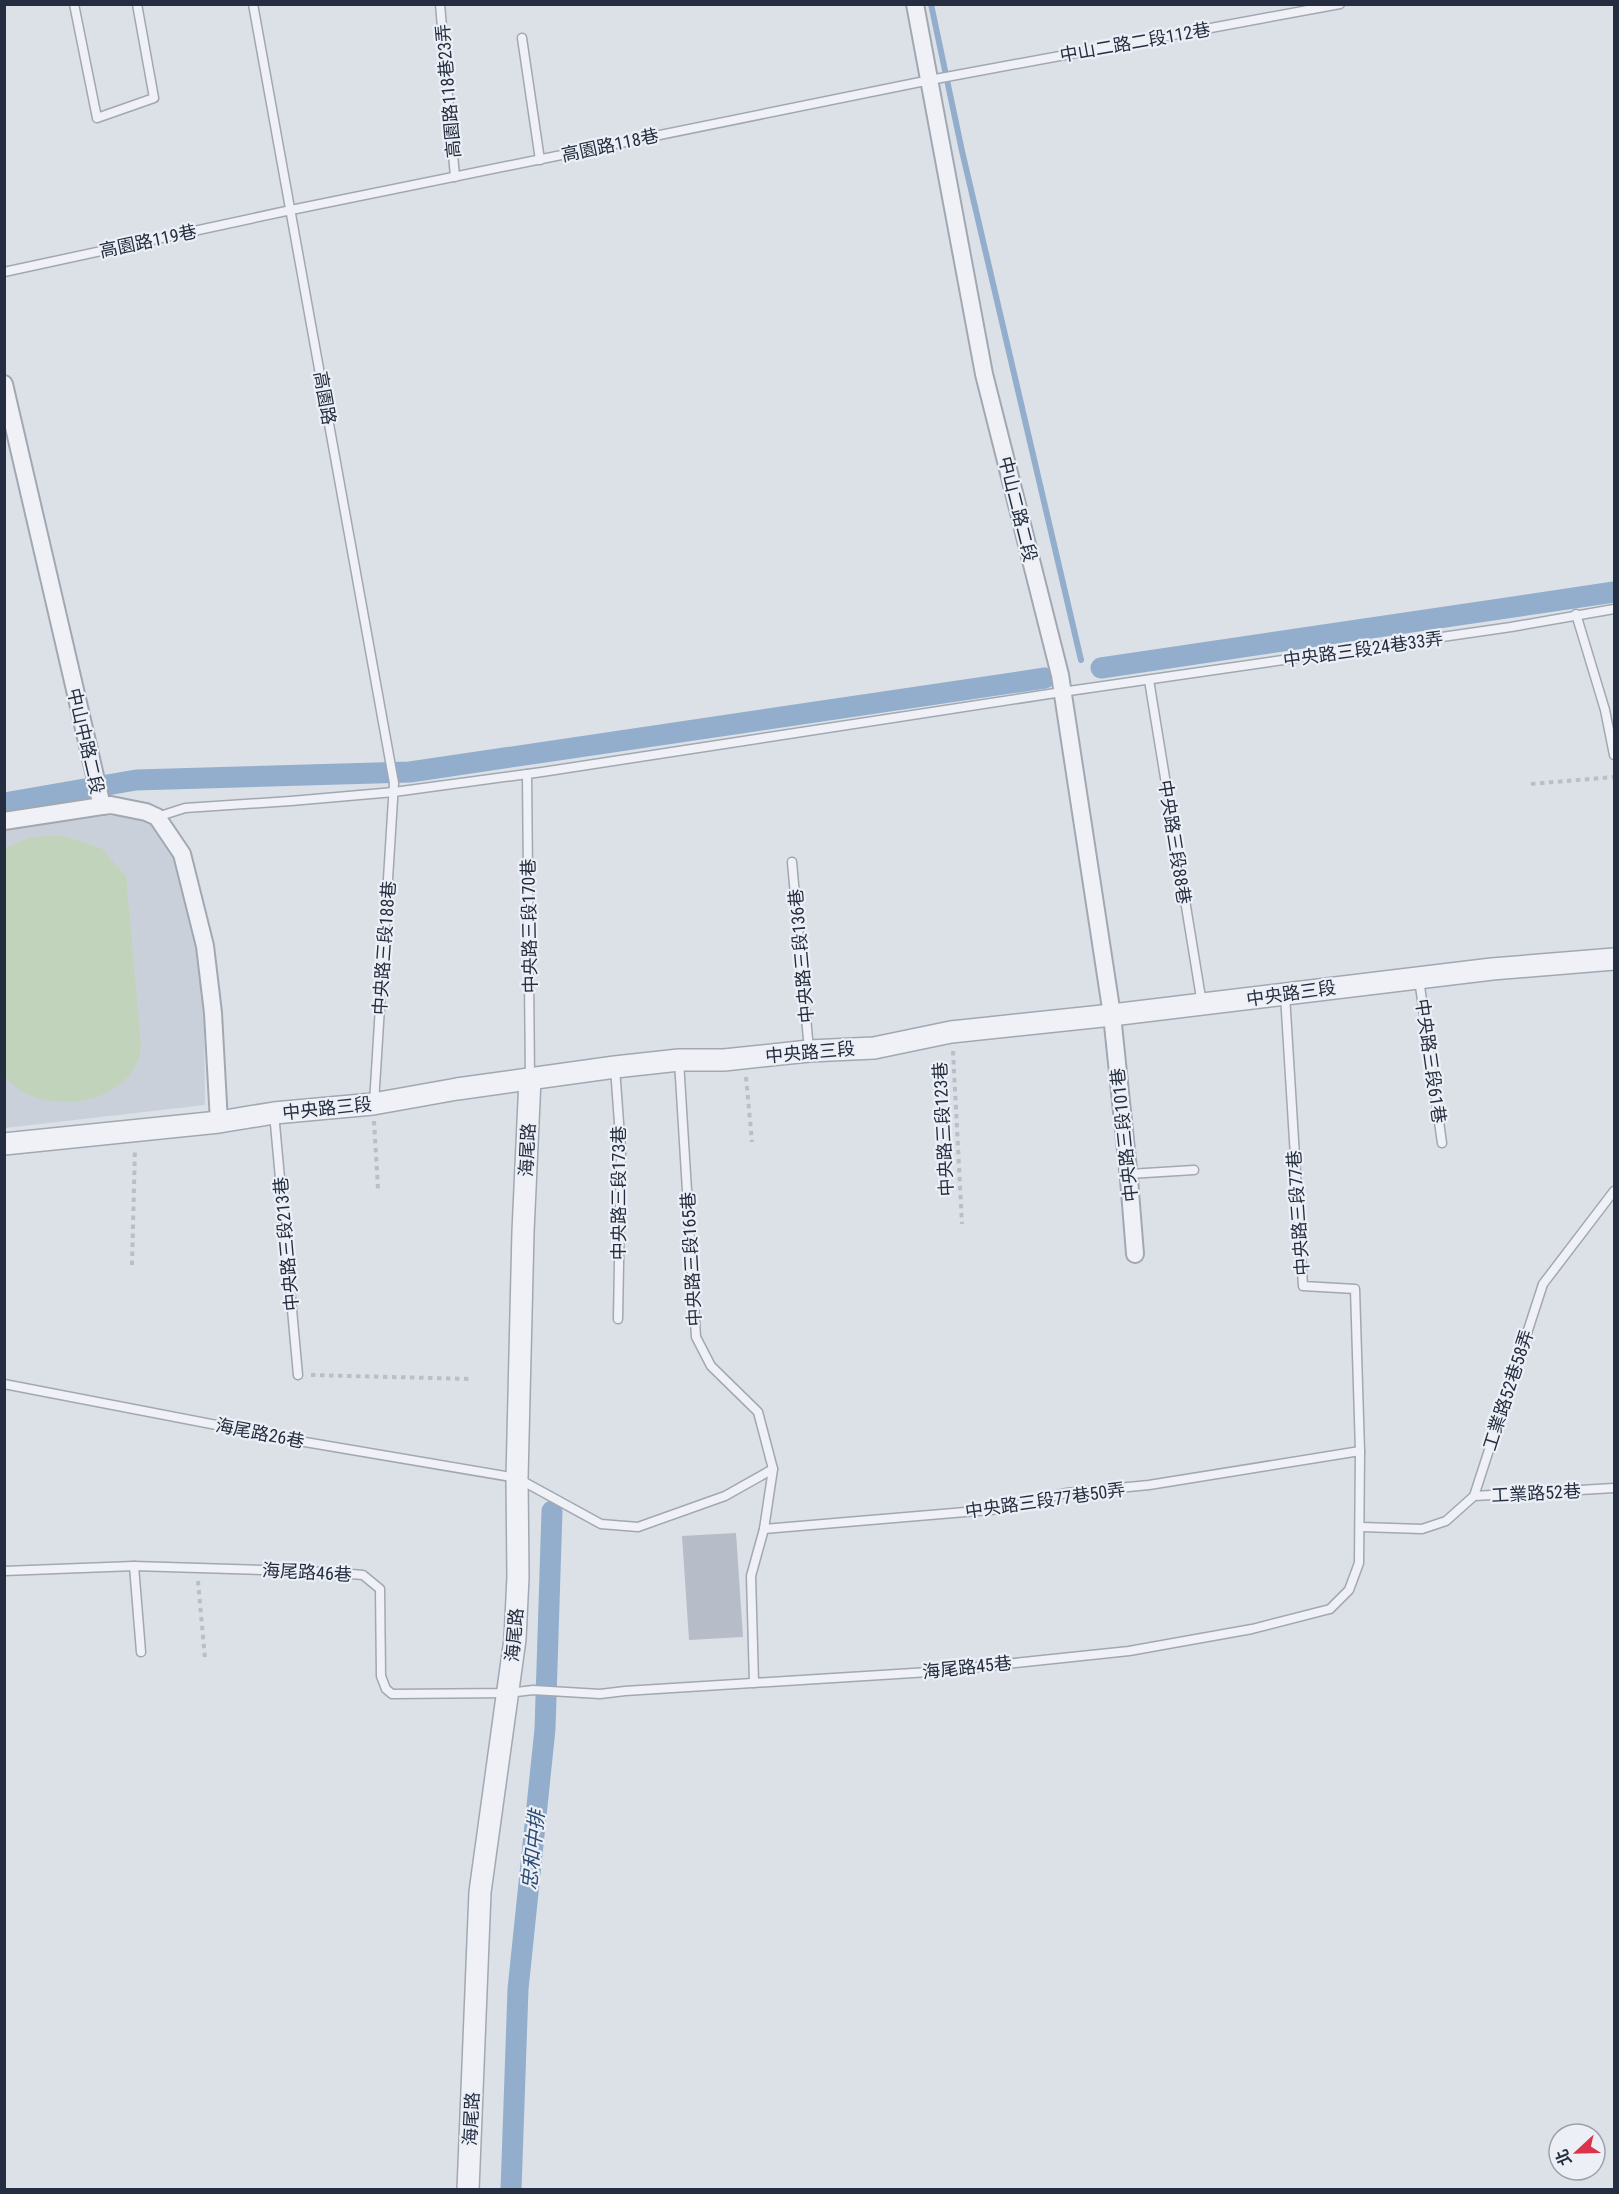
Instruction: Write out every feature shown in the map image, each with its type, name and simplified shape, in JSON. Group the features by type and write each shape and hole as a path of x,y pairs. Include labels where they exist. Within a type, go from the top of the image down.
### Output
{"street":[{"name":"中山二路二段","path":"915,4 984,374 1060,675 1112,1016"},
{"name":"中山中路二段","path":"4,384 100,799 111,805 146,812 157,817"},
{"path":"4,821 100,799"},
{"path":"157,817 182,854 205,946 213,1013 219,1122"},
{"name":"中央路三段","path":"4,1144 219,1122 274,1113 374,1104 457,1089 615,1067 679,1060 744,1058 809,1051 874,1048 951,1032 1112,1016 1346,985 1419,979 1492,969 1614,959"},
{"name":"中央路三段101巷","path":"1112,1016 1135,1254"},
{"name":"海尾路","path":"468,2190 480,1892 515,1639 523,1232 530,1079"}],"lane":[{"path":"74,4 97,118 154,98 137,4"},
{"name":"高園路","path":"253,4 394,787"},
{"name":"高園路118巷23弄","path":"440,4 455,177"},
{"name":"中山二路二段112巷","path":"930,80 1340,4"},
{"path":"522,38 540,159"},
{"name":"高園路118巷","path":"291,210 930,80"},
{"name":"高園路119巷","path":"4,272 291,210"},
{"name":"中央路三段24巷33弄","path":"157,817 185,808 291,801 394,787 527,774 1062,692 1511,627 1614,609"},
{"path":"1576,614 1605,710 1614,755"},
{"name":"中央路三段88巷","path":"1149,680 1202,1004"},
{"name":"中央路三段170巷","path":"527,774 530,1079"},
{"name":"中央路三段188巷","path":"374,1104 394,787"},
{"name":"中央路三段136巷","path":"792,862 809,1051"},
{"name":"中央路三段61巷","path":"1419,979 1442,1143"},
{"name":"中央路三段77巷","path":"1285,994 1303,1286 1355,1289 1361,1527"},
{"name":"中央路三段165巷","path":"679,1060 696,1337 711,1366 758,1412 773,1470"},
{"name":"中央路三段173巷","path":"615,1067 621,1150 618,1319"},
{"name":"中央路三段213巷","path":"274,1113 298,1375"},
{"path":"1129,1174 1194,1170"},
{"name":"工業路52巷58弄","path":"1474,1496 1543,1284 1614,1191"},
{"name":"海尾路26巷","path":"4,1384 305,1442 517,1478 601,1524 638,1527 724,1496 773,1470"},
{"name":"中央路三段77巷50弄","path":"764,1529 1001,1509 1066,1493 1149,1485 1360,1451"},
{"path":"754,1683 751,1576 764,1529 773,1470"},
{"name":"工業路52巷","path":"1361,1527 1422,1529 1446,1521 1474,1496 1614,1488"},
{"name":"海尾路45巷","path":"508,1693 533,1690 600,1694 929,1672 1129,1651 1252,1629 1330,1609 1348,1590 1359,1563 1361,1527"},
{"path":"135,1566 141,1652"},
{"name":"海尾路46巷","path":"4,1571 135,1566 363,1575 380,1589 381,1676 386,1689 392,1694 508,1693"}],"path":[{"path":"1531,784 1614,777"},
{"name":"中央路三段123巷","path":"951,1032 962,1224"},
{"path":"744,1058 752,1142"},
{"path":"374,1104 378,1190"},
{"path":"132,1265 135,1129"},
{"path":"298,1375 471,1379"},
{"path":"197,1568 205,1659"}],"shaded area":[{"path":"128,815 157,824 171,845 190,905 200,957 204,1010 205,1105 5,1128 4,829 91,817"}],"green space":[{"path":"65,836 101,848 126,876 141,1045 137,1063 129,1076 105,1094 91,1099 60,1102 45,1100 20,1091 5,1077 5,848 28,838"}],"building":[{"path":"736,1533 743,1637 689,1640 682,1536"}],"waterway":[{"path":"931,4 962,151 1081,660"},
{"path":"1101,668 1614,592"},
{"path":"4,803 136,780 410,772 1045,678"},
{"name":"忠和中排","path":"511,2190 518,1989 545,1729 552,1511"}]}
